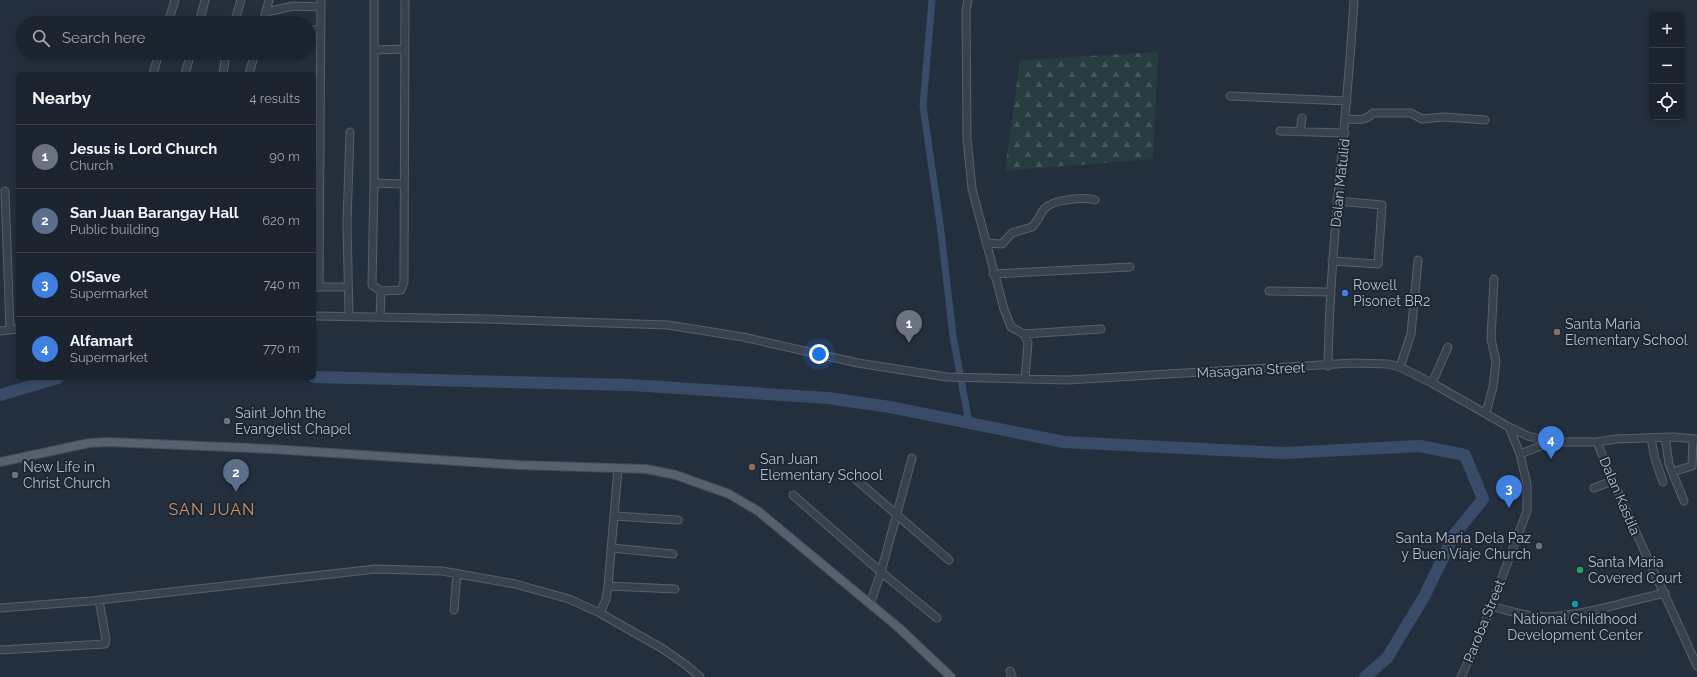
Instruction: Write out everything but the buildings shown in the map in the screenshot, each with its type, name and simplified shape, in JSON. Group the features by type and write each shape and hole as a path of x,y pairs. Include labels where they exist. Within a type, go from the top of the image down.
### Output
{"main road":[{"path":"0,462 89,443 108,442 271,448 511,464 646,469 676,475 729,494 758,511 870,604 951,677"}],"street":[{"path":"170,16 175,0"},
{"path":"201,16 205,0"},
{"path":"236,16 241,0"},
{"path":"265,16 269,0"},
{"path":"374,0 374,183 372,285 381,292 401,290 404,286 405,0"},
{"path":"968,0 966,18 967,139 972,189 993,274 1011,327 1024,334 1101,329"},
{"name":"Dalan Matulid","path":"1328,366 1332,261 1345,133 1354,0"},
{"path":"266,12 293,6 321,3 317,123 316,287 348,287"},
{"path":"316,30 321,30"},
{"path":"374,50 404,49"},
{"path":"154,72 157,60"},
{"path":"186,72 189,60"},
{"path":"223,72 225,60"},
{"path":"250,72 253,60"},
{"path":"1230,96 1347,100"},
{"path":"1346,119 1364,120 1368,119 1373,113 1411,113 1422,119 1444,117 1485,120"},
{"path":"1300,132 1302,118"},
{"path":"1280,131 1345,133"},
{"path":"349,316 350,132"},
{"path":"374,183 404,184"},
{"path":"5,191 10,330"},
{"path":"986,243 1002,244 1012,233 1032,227 1045,208 1051,204 1078,199 1095,200"},
{"path":"1332,261 1378,264 1382,205 1337,201"},
{"path":"1400,367 1411,334 1418,260"},
{"path":"993,274 1130,267"},
{"path":"1486,413 1496,361 1491,339 1494,279"},
{"path":"1269,291 1330,292"},
{"path":"380,317 381,292"},
{"name":"Masagana Street","path":"316,316 668,325 743,337 858,363 947,378 1025,378 1068,380 1381,364 1400,367 1432,383 1509,427 1528,436 1551,442"},
{"path":"0,331 16,328"},
{"path":"1024,334 1028,343 1025,378"},
{"path":"1432,383 1448,347"},
{"name":"Paroba Street","path":"1461,677 1491,606 1527,512 1527,484 1520,454 1509,427"},
{"path":"1520,454 1551,442 1597,442 1616,439 1665,437 1695,439 1692,466 1672,472"},
{"path":"1665,437 1672,472 1684,501"},
{"path":"1651,438 1655,459 1663,482"},
{"name":"Dalan Kastila","path":"1597,442 1612,481 1665,592 1697,666"},
{"path":"870,604 881,572 912,458"},
{"path":"600,613 606,599 608,586 618,469"},
{"path":"852,476 949,560"},
{"path":"1594,488 1612,481"},
{"path":"793,494 881,572 937,618"},
{"path":"615,516 678,520"},
{"path":"612,548 673,554"},
{"path":"0,608 99,600 376,569 457,573 515,584 569,599 600,613 663,649 700,677"},
{"path":"454,610 457,573"},
{"path":"608,586 675,589"},
{"path":"1491,606 1531,616 1548,617 1576,613 1665,592"},
{"path":"0,650 105,644 106,639 99,600"}],"green space":[{"path":"1158,52 1153,159 1005,171 1020,60"}],"waterway":[{"path":"932,0 923,106 940,224 953,336 969,423"},
{"path":"316,377 631,385 828,398 890,407 1064,442 1284,453 1420,446 1465,455 1483,499 1454,535 1424,597 1387,658 1365,677"},
{"path":"0,395 51,380"}],"place":[{"name":"Rowell Pisonet BR2","path":"1345,293"},
{"name":"Santa Maria Elementary School","path":"1557,332"},
{"name":"Jesus is Lord Church","path":"909,343"},
{"name":"Saint John the Evangelist Chapel","path":"227,421"},
{"name":"Alfamart","path":"1551,459"},
{"name":"San Juan Elementary School","path":"752,467"},
{"name":"New Life in Christ Church","path":"15,475"},
{"name":"San Juan Barangay Hall","path":"236,492"},
{"name":"O!Save","path":"1509,508"},
{"name":"Santa Maria Dela Paz y Buen Viaje Church","path":"1539,546"},
{"name":"Santa Maria Covered Court","path":"1580,570"},
{"name":"National Childhood Development Center","path":"1575,604"}],"district":[{"name":"SAN JUAN","path":"212,509"}]}
